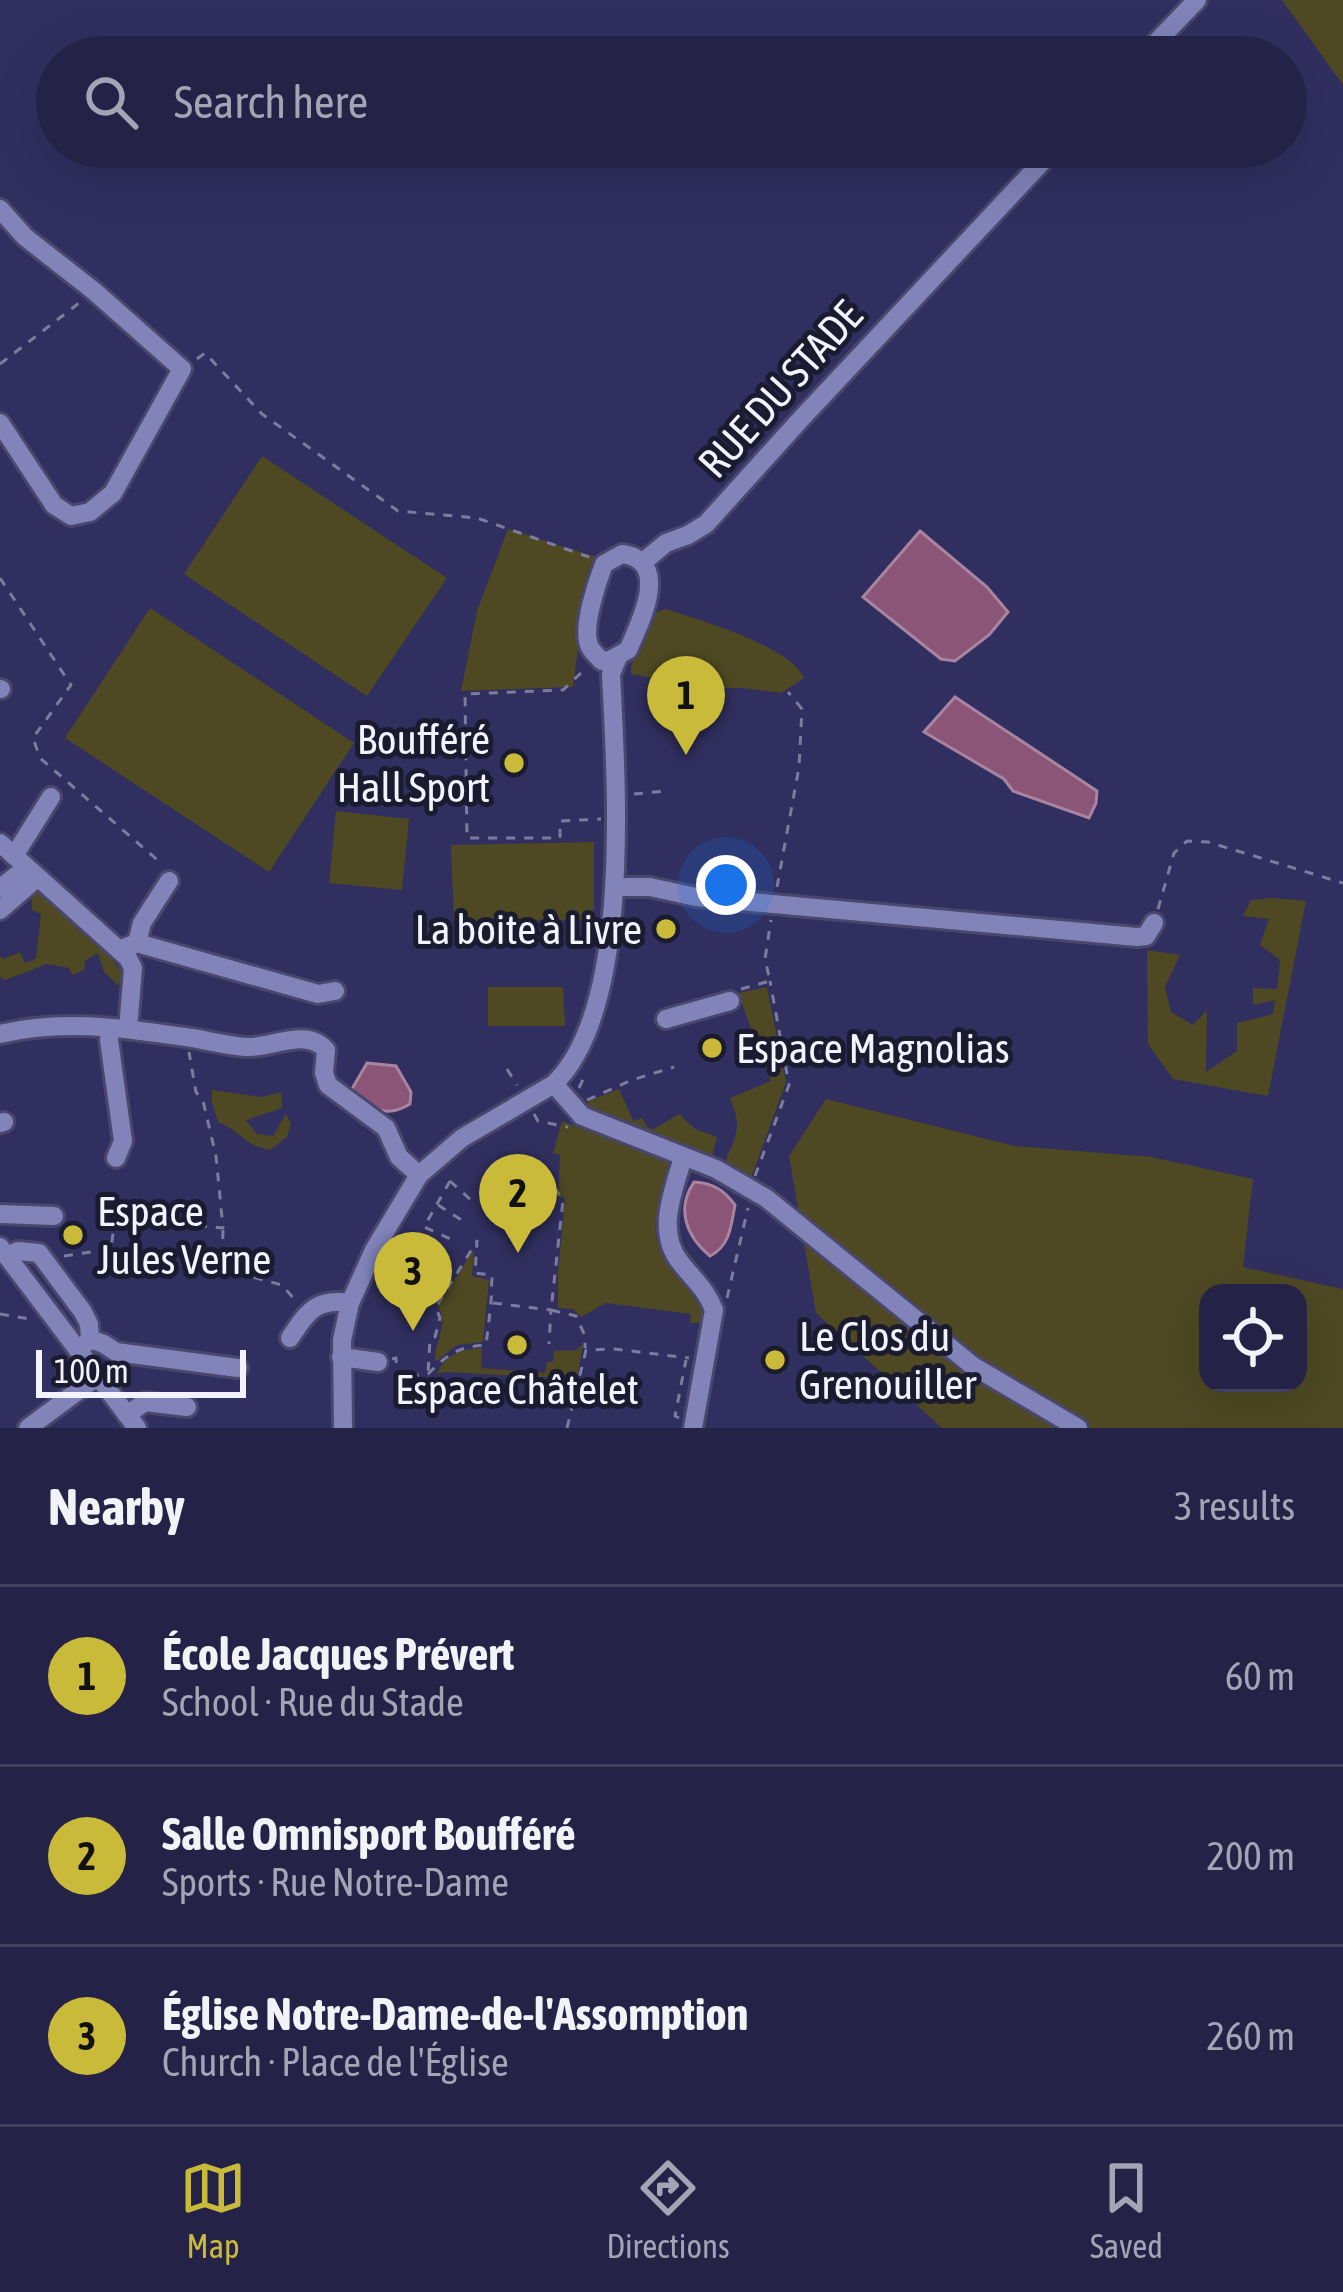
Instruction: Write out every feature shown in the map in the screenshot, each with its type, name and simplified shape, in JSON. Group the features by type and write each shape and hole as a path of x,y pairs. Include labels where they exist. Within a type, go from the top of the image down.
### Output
{"street":[{"path":"1162,36 1197,0"},
{"name":"RUE DU STADE","path":"610,664 589,648 588,637 604,564 614,557 633,555 643,562 666,543 706,524 1036,168"},
{"path":"0,209 26,237 182,369 112,493 89,512 71,516 54,505 0,423"},
{"path":"343,1428 341,1357 350,1303 374,1250 425,1169 462,1138 554,1084 567,1071 592,1016 612,935 616,794 610,664 628,650 650,589 651,577 643,562"},
{"path":"0,910 51,797"},
{"path":"0,888 19,861"},
{"path":"19,861 128,946 318,994 335,991"},
{"path":"116,1158 123,1141 109,1040 119,1029 133,968 128,946 169,881"},
{"path":"614,887 1137,938 1146,936 1154,923"},
{"path":"666,1019 730,1000"},
{"path":"0,1034 56,1024 250,1047 302,1039 320,1043 326,1050 328,1085 386,1128 399,1157 425,1169"},
{"path":"554,1084 578,1122 716,1169 766,1198 973,1366 1078,1428"},
{"path":"683,1158 666,1233 675,1258 708,1294 714,1310 689,1424"},
{"path":"0,1214 54,1216"},
{"path":"4,1251 39,1252 89,1324 84,1344"},
{"path":"4,1251 47,1309 84,1344 98,1376 132,1422 145,1402 187,1407"},
{"path":"290,1338 306,1314 329,1300 350,1303"},
{"path":"84,1344 238,1368"},
{"path":"341,1357 378,1362"},
{"path":"28,1428 98,1376"}],"path":[{"path":"0,364 94,291"},
{"path":"182,369 206,353 262,415 398,511 477,518 591,555 585,571"},
{"path":"0,578 71,685 34,738 40,758 174,874 169,881"},
{"path":"581,673 563,689 465,694 467,838 560,838 560,821 602,819 602,794 665,790"},
{"path":"730,1000 733,990 770,981 765,959 799,767 802,709 788,692"},
{"path":"1154,923 1174,853 1187,841 1208,842 1343,884"},
{"path":"190,1038 196,1092 216,1156 222,1269 282,1285 306,1314"},
{"path":"578,1122 588,1098 674,1067"},
{"path":"425,1169 450,1181 472,1202"},
{"path":"544,1173 563,1200 549,1344"},
{"path":"450,1181 424,1227 455,1241"},
{"path":"436,1204 464,1222"},
{"path":"45,1259 111,1249 115,1218 223,1228"},
{"path":"378,1362 396,1358 397,1377 428,1374 464,1346 486,1346 491,1275 476,1273 477,1241 436,1307 440,1318 435,1337 430,1339 428,1374"},
{"path":"491,1303 576,1316 586,1350 567,1428"},
{"path":"0,1314 29,1319 47,1309"},
{"path":"586,1350 695,1359"},
{"path":"635,1361 637,1352"},
{"path":"686,1358 675,1416 689,1424"}],"shaded area":[{"path":"1282,0 1343,0 1343,85"},
{"path":"262,456 447,578 367,696 184,574"},
{"path":"508,529 599,558 580,632 573,687 461,691 477,611"},
{"path":"920,531 987,587 1008,612 989,635 955,661 941,659 863,597"},
{"path":"150,608 354,743 269,872 65,738"},
{"path":"665,609 763,645 796,666 804,678 781,693 691,688 631,674 649,616"},
{"path":"955,697 1097,791 1089,818 1013,791 1004,779 924,732"},
{"path":"336,811 409,819 402,890 329,883"},
{"path":"594,842 594,920 454,921 451,845"},
{"path":"32,887 108,955 123,973 119,986 104,972 98,953 85,961 84,970 72,975 69,968 47,964 5,980 0,977 0,956 4,959 20,952 25,963 36,959 41,914 32,910"},
{"path":"1251,900 1306,901 1268,1096 1173,1079 1148,1044 1147,950 1180,955 1165,987 1171,1012 1193,1025 1207,1010 1206,1072 1237,1051 1237,1023 1273,1014 1275,1000 1253,1005 1253,988 1277,989 1280,960 1260,945 1269,919 1243,916"},
{"path":"488,987 563,987 565,1026 488,1026"},
{"path":"767,987 786,1082 750,1181 727,1163 737,1127 730,1098 771,1081 738,993"},
{"path":"367,1063 396,1066 411,1092 410,1104 386,1111 349,1094"},
{"path":"619,1089 633,1121 642,1118 654,1129 679,1114 695,1129 717,1137 712,1156 706,1160 584,1108 589,1101"},
{"path":"212,1090 262,1097 281,1092 282,1108 246,1120 257,1134 273,1136 286,1114 291,1124 287,1137 270,1150 248,1141 218,1122"},
{"path":"826,1099 1015,1146 1151,1157 1253,1179 1243,1267 1343,1289 1343,1428 942,1428 816,1313 789,1156"},
{"path":"562,1121 674,1165 658,1212 657,1240 668,1263 698,1298 703,1323 690,1323 691,1314 606,1303 581,1317 573,1309 558,1308 565,1198 558,1197 560,1155 553,1153"},
{"path":"694,1182 718,1188 735,1205 726,1241 710,1256 686,1222 686,1202"},
{"path":"474,1249 472,1276 489,1280 483,1342 457,1345 437,1361 442,1320 438,1306"},
{"path":"583,1344 577,1379 437,1374 455,1354 482,1348 481,1368 545,1373 554,1351 576,1350"}],"place":[{"name":"École Jacques Prévert","path":"686,755"},
{"name":"Boufféré Hall Sport","path":"514,763"},
{"name":"La boite à Livre","path":"666,929"},
{"name":"Espace Magnolias","path":"712,1048"},
{"name":"Espace Jules Verne","path":"73,1235"},
{"name":"Salle Omnisport Boufféré","path":"518,1253"},
{"name":"Église Notre-Dame-de-l'Assomption","path":"413,1331"},
{"name":"Espace Châtelet","path":"517,1345"},
{"name":"Le Clos du Grenouiller","path":"775,1360"}]}
